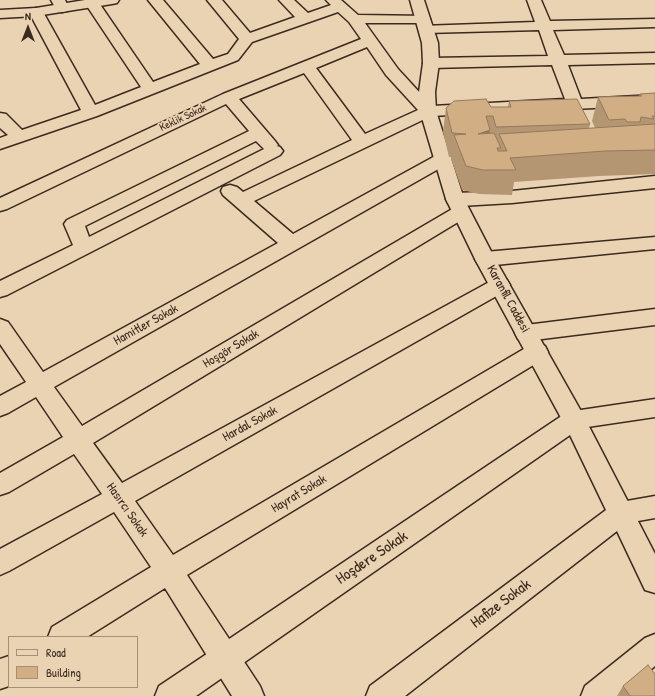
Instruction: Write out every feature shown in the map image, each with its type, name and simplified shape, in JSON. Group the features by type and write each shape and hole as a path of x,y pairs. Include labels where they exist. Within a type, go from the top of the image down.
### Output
{"street":[{"path":"0,14 36,12 60,4 92,3 112,0"},
{"path":"155,0 210,66"},
{"path":"214,0 247,39"},
{"path":"286,0 305,19"},
{"name":"Karanfil Caddesi","path":"417,0 430,43 431,63 427,92 428,111 458,205 485,259 574,420 655,581"},
{"path":"534,0 575,103"},
{"path":"92,3 150,89"},
{"path":"0,144 91,112 233,57 247,39 305,19 337,4 354,19 392,72 428,111"},
{"path":"36,12 91,112"},
{"path":"354,19 424,24 544,26 655,23"},
{"name":"Keklik Sokak","path":"0,204 228,97 369,41"},
{"path":"431,63 655,58"},
{"path":"307,66 362,142"},
{"path":"228,97 274,151 295,173"},
{"path":"241,200 428,111 655,100"},
{"path":"0,118 19,137"},
{"path":"84,247 74,224 259,133"},
{"path":"0,290 216,179 274,151"},
{"name":"Hamitler Sokak","path":"0,407 443,159"},
{"path":"216,179 292,244"},
{"path":"458,205 460,200 512,197 655,182"},
{"name":"Hoşgör Sokak","path":"0,484 78,440 458,205"},
{"path":"485,259 655,243"},
{"name":"Hardal Sokak","path":"0,563 500,285"},
{"path":"532,342 655,317"},
{"name":"Hasırcı Sokak","path":"0,326 169,571 250,696"},
{"name":"Hayrat Sokak","path":"64,636 532,342"},
{"path":"574,420 655,408"},
{"name":"Hoşdere Sokak","path":"170,696 574,420"},
{"path":"621,513 655,507"},
{"name":"Hafize Sokak","path":"382,696 621,513"},
{"path":"596,696 655,648"}],"building":[{"path":"655,93 655,116 652,116 654,119 641,117 640,122 627,122 625,119 609,120 598,97 642,96 640,94"},
{"path":"486,99 491,107 511,107 509,101 577,99 590,124 496,127 493,116 486,116 490,130 478,134 494,133 501,148 497,148 498,151 507,151 499,134 655,124 655,150 605,151 510,158 516,170 483,170 466,166 454,135 466,134 452,133 446,108 454,101"},
{"path":"648,665 655,674 655,696 630,696 623,686"}]}
